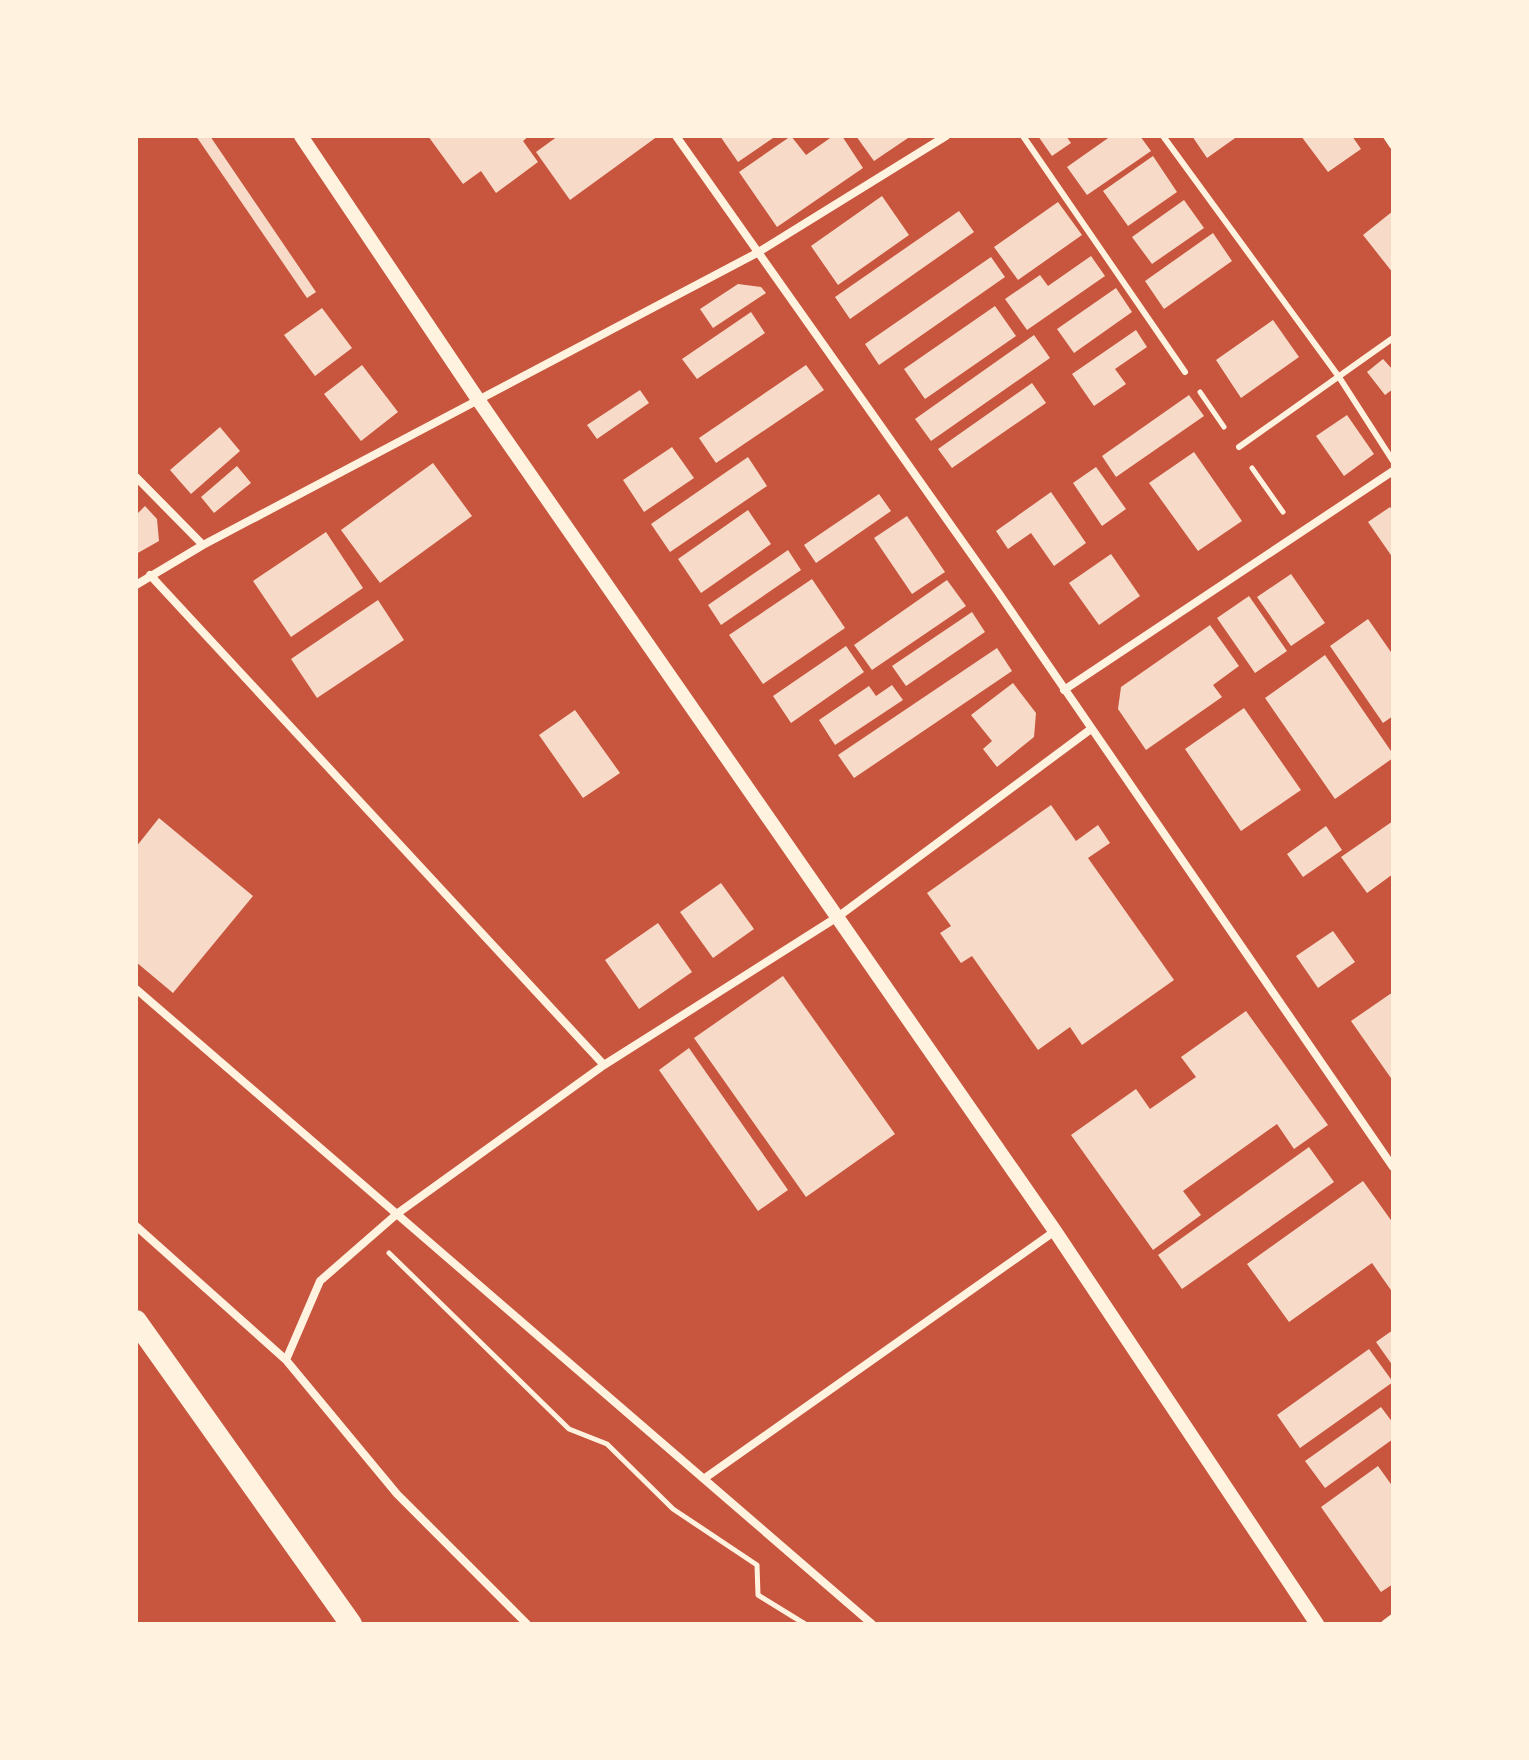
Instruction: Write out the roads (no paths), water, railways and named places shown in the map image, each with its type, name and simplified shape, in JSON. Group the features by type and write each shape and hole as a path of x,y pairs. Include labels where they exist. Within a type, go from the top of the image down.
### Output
{"highway":[{"path":"136,1321 351,1624"}],"street":[{"path":"301,136 479,401 1055,1231 1317,1624"},
{"path":"676,136 1393,1167"},
{"path":"136,585 203,545 757,253 946,136"},
{"path":"1387,136 1393,145"},
{"path":"1064,690 1393,471"},
{"path":"136,477 203,545"},
{"path":"150,575 604,1065"},
{"path":"286,1360 320,1281 398,1213 604,1065 839,916 1091,729"},
{"path":"136,989 872,1624"},
{"path":"136,1226 286,1360 397,1494 527,1624"},
{"path":"705,1478 1055,1231"},
{"path":"1385,1624 1393,1618"}],"lane":[{"path":"1023,136 1185,372"},
{"path":"1163,136 1339,377 1393,461"},
{"path":"1239,447 1393,338"}]}
